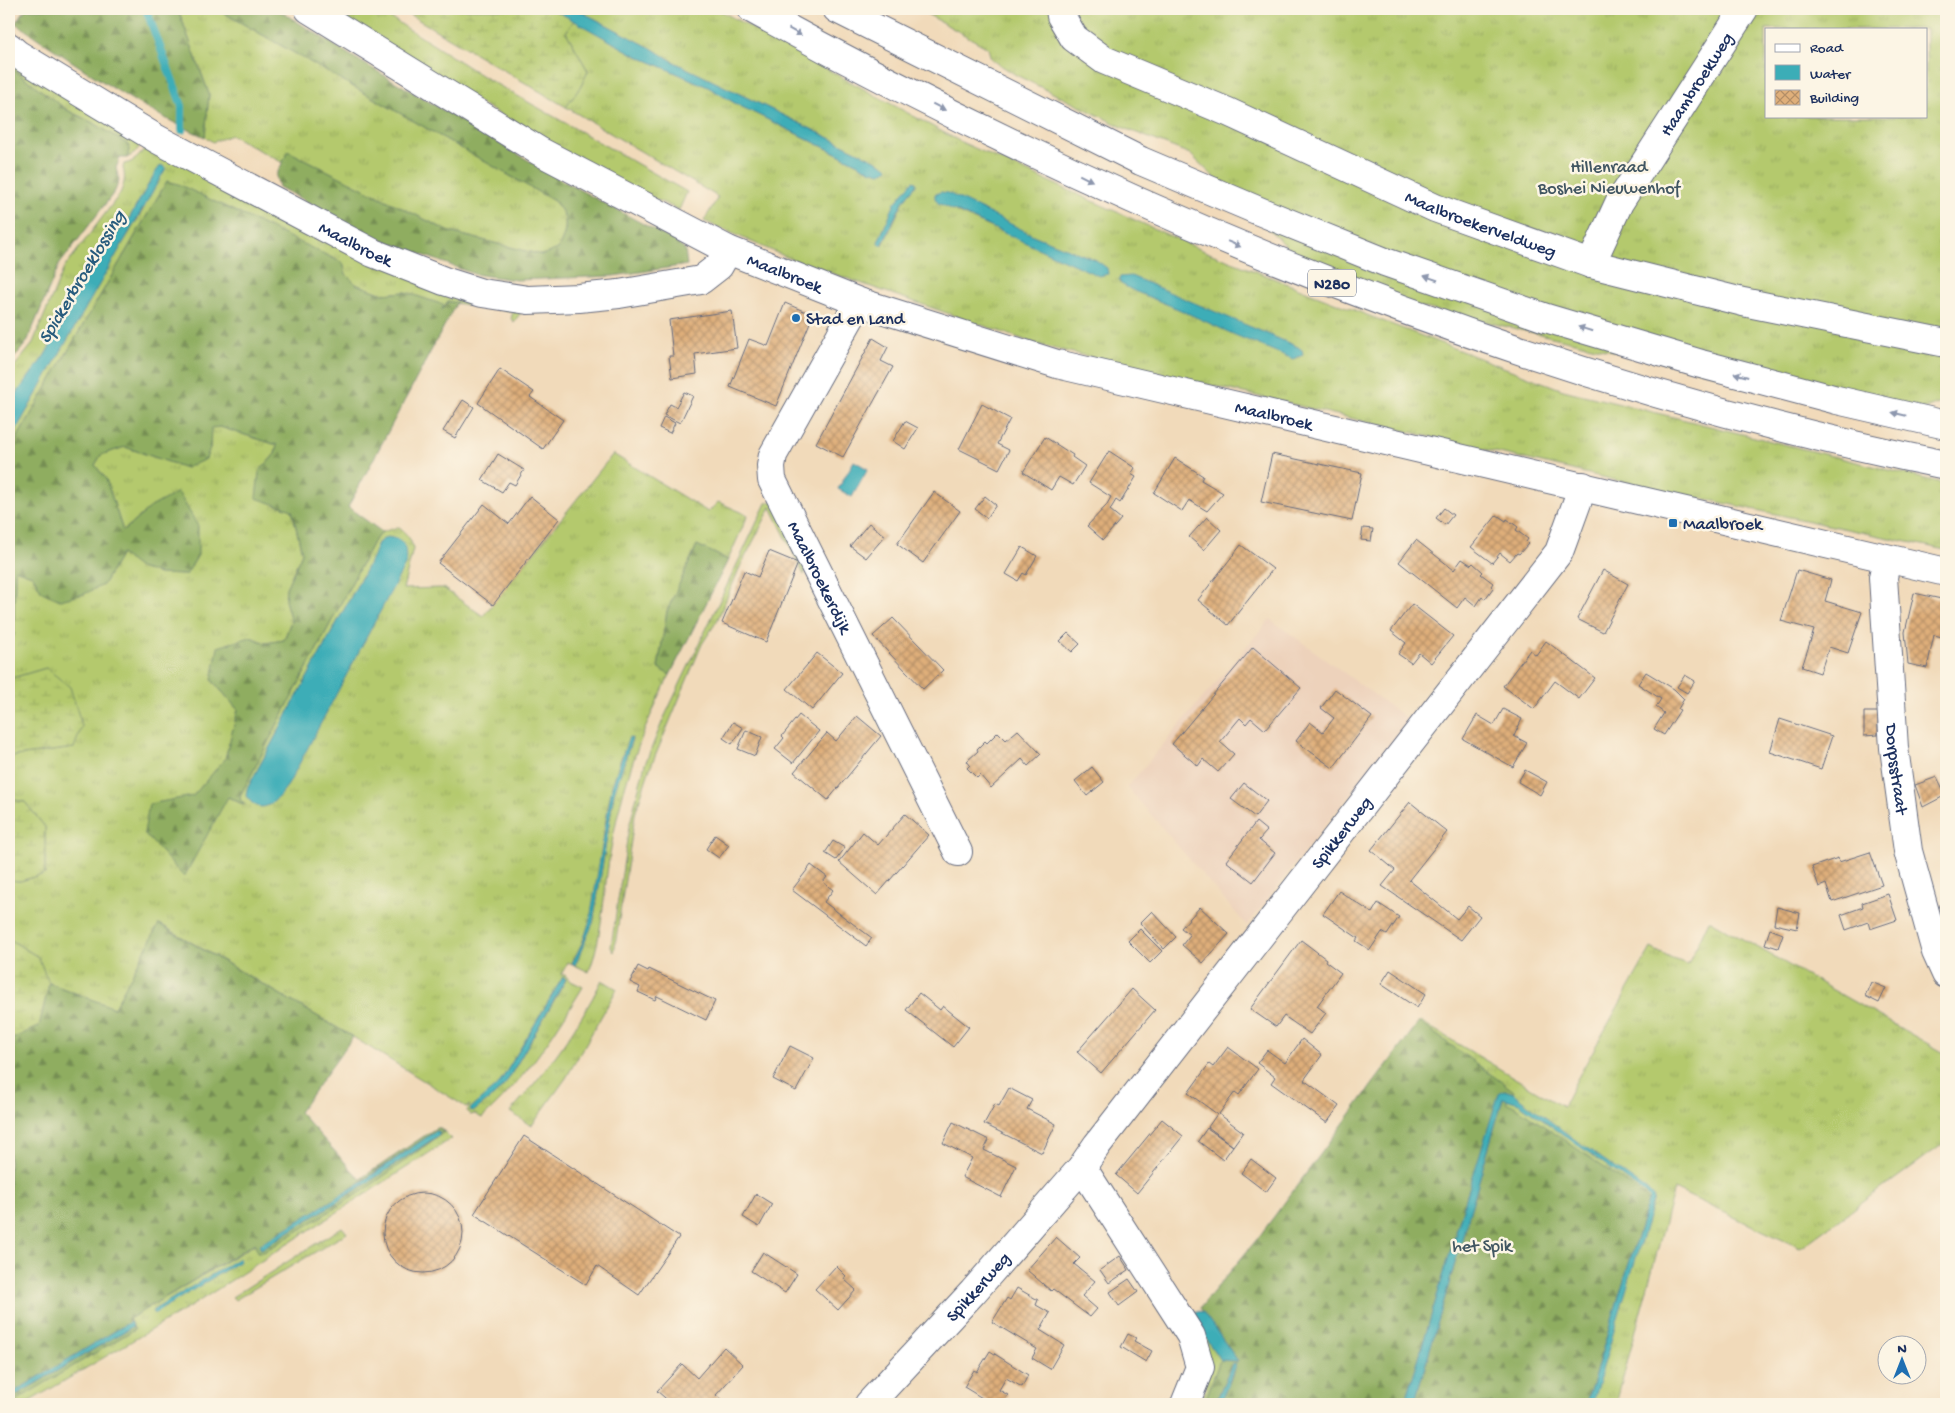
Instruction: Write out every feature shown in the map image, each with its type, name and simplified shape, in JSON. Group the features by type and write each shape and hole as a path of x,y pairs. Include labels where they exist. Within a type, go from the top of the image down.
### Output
{"main road":[{"name":"Maalbroek","path":"309,9 540,150 728,250 859,302 1057,364 1946,572"},
{"name":"N280","path":"752,9 835,55 1108,188 1237,246 1365,296 1545,358 1685,402 1816,436 1946,465"},
{"name":"N280","path":"837,9 1141,160 1259,211 1385,262 1546,318 1701,364 1837,400 1946,425"},
{"name":"Maalbroekerveldweg","path":"1060,9 1061,16 1074,38 1104,60 1228,112 1435,208 1591,264 1743,302 1946,343"},
{"name":"Haambroekweg","path":"1591,264 1619,203 1744,9"},
{"name":"Maalbroek","path":"9,46 25,59 157,139 373,253 444,281 482,293 528,300 580,298 619,294 701,280 719,266 728,250"},
{"name":"Maalbroekerdijk","path":"859,302 773,455 771,466 772,480 958,852"},
{"name":"Spikkerweg","path":"870,1404 973,1292 1082,1167 1103,1137 1559,552 1583,486"},
{"name":"Dorpsstraat","path":"1887,559 1883,577 1894,748 1908,851 1936,952 1946,974"},
{"path":"1082,1167 1192,1336 1200,1367 1185,1404"}],"shaded area":[{"path":"1270,619 1413,723 1329,820 1247,926 1127,787"}],"green space":[{"path":"26,9 178,9 209,94 205,137 131,99 15,23"},
{"path":"178,9 217,9 554,201 565,219 565,230 558,250 542,255 450,232 289,152 283,163 231,135 213,142 205,137 209,94"},
{"path":"217,9 277,9 353,57 565,182 673,240 685,250 687,265 613,276 516,280 474,274 367,234 279,187 276,176 288,151 450,232 542,255 558,249 565,230 563,213 554,201"},
{"path":"331,9 377,9 484,77 687,192 679,210 626,186 441,81"},
{"path":"400,9 552,9 574,20 566,32 588,71 581,86 566,107"},
{"path":"576,9 717,9 961,142 1204,251 1367,315 1563,390 1946,484 1946,550 1619,481 1039,345 791,259 704,221 718,197 566,107 581,86 588,71 566,32 574,20 635,55 708,87 738,105 870,170 883,164 676,63","holes":["913,182 916,185 904,200 883,245 895,203","956,212 1035,236 1096,260 1002,232","1134,290 1253,328 1298,347 1176,308"]},
{"name":"Hillenraad Boshei Nieuwenhof","path":"918,9 1946,9 1946,401 1904,417 1328,286 1190,154 1122,127 1016,75 991,59 988,48"},
{"path":"9,54 144,140 135,153 127,158 130,146 97,125 67,110 9,66"},
{"path":"9,66 67,110 97,125 130,146 127,158 120,158 116,168 119,180 115,191 59,265 27,342 9,364"},
{"path":"150,142 524,308 514,322 511,319 513,311 447,302 441,314 443,305 405,292 383,294 356,284 346,274 343,263 167,181 9,452 9,442 106,271 143,210 155,173 126,224 97,255 72,295 60,329 45,355 9,404 9,373 32,345 64,268 120,194 124,181 124,164 136,159"},
{"path":"167,181 178,184 343,263 346,274 356,284 383,294 405,292 444,305 442,310 447,302 457,302 348,507 382,532 373,542 241,794 240,799 245,805 228,797 184,877 144,833 149,804 193,796 225,759 238,710 212,680 218,647 250,637 266,643 284,640 291,621 285,600 286,588 302,553 292,510 256,498 259,472 275,454 277,445 220,427 211,428 210,448 206,459 186,468 125,447 101,455 95,465 106,479 123,531 151,507 178,492 198,526 198,555 186,575 159,574 139,568 121,554 103,585 84,594 60,600 42,592 32,575 15,569 14,635 9,642 9,452"},
{"path":"210,427 220,427 277,445 275,454 259,472 292,510 302,553 286,588 285,600 291,621 284,640 266,643 250,637 212,680 238,710 225,759 193,796 228,797 244,805 240,799 241,794 373,542 382,532 398,527 410,539 413,549 403,589 443,588 483,616 613,454 708,512 718,502 748,515 728,560 697,545 667,611 658,668 670,675 641,738 621,803 608,864 598,942 594,957 589,972 568,962 561,975 565,975 569,980 583,987 525,1073 482,1118 475,1114 470,1115 467,1111 470,1105 466,1107 353,1037 160,924 114,1008 49,983 38,957 9,939 9,880 20,881 45,874 45,827 25,802 9,799 9,757 74,748 46,668 9,679 9,642 14,635 15,569 32,575 42,592 103,585 121,554 159,574 186,575 198,555 151,507 123,531 106,479 95,465 101,455 125,447 186,468 210,448","holes":["378,543 288,784 247,789 373,556","630,738 632,739 614,793 593,923 574,964 572,963 590,921 609,804 621,759","563,977 566,980 506,1083 495,1095 473,1111 470,1111 499,1084"]},
{"path":"777,500 808,563 804,575 771,507 739,569 717,621 702,644 649,771 635,814 614,952 611,947 629,827 645,764 663,720 766,503"},
{"path":"697,545 728,560 670,675 658,668 667,611"},
{"path":"46,668 70,687 82,726 74,748 9,757 9,679"},
{"path":"9,799 25,802 45,827 45,874 20,881 9,880"},
{"name":"het Spik","path":"1709,920 1946,1054 1946,1142 1800,1248 1674,1189 1616,1404 1218,1404 1420,1021 1563,1107 1651,948 1672,959 1688,964"},
{"path":"159,924 353,1037 299,1112 360,1179 436,1128 441,1128 443,1133 366,1189 264,1252 257,1252 255,1243 129,1319 130,1322 9,1395 9,1038 12,1039 39,1026 49,983 114,1008","holes":["436,1131 439,1132 439,1135 364,1185 261,1249"]},
{"path":"9,939 38,957 49,983 39,1026 12,1039 9,1038"},
{"path":"602,980 617,989 566,1078 533,1124 530,1125 510,1112 560,1049 583,1015"},
{"path":"1419,1022 1514,1091 1513,1093 1504,1090 1468,1192 1405,1404 1220,1404 1233,1373 1232,1364 1215,1404 1204,1404 1220,1360 1238,1361 1200,1308 1258,1238"},
{"name":"het Spik","path":"1503,1098 1508,1099 1506,1102 1518,1108 1644,1195 1648,1202 1586,1404 1414,1404"},
{"path":"443,1130 451,1139 193,1305 25,1404 9,1404 135,1329 129,1319 444,1132"},
{"path":"342,1227 347,1233 235,1300 232,1297"},
{"path":"1193,1319 1220,1360 1204,1404 1201,1404 1206,1388"},
{"path":"133,1326 135,1329 12,1403 9,1403 9,1399"}],"water":[{"path":"553,9 576,9 676,63 888,168 880,173 870,170 738,105 708,87 635,55"},
{"path":"161,165 166,168 9,442 9,404 45,355 60,329 76,285 97,255 126,224"},
{"path":"913,181 916,182 916,185 904,200 882,245 879,245 878,242 895,203"},
{"path":"941,192 948,193 1035,236 1096,260 1107,268 1108,274 1099,276 938,203 935,194"},
{"path":"1131,276 1298,347 1302,350 1303,355 1293,359 1121,284 1120,277"},
{"path":"854,461 868,469 852,497 838,489"},
{"path":"386,537 398,539 404,544 406,563 288,785 269,805 264,807 258,806 252,803 246,796 247,789 373,556 378,543"},
{"path":"629,737 632,738 614,793 593,923 575,965 572,963 583,942 590,920 612,786"},
{"path":"563,977 566,979 506,1083 495,1095 473,1112 470,1111 471,1108 499,1084"},
{"path":"1504,1090 1513,1093 1647,1190 1654,1198 1592,1404 1586,1404 1649,1198 1645,1193 1519,1103 1503,1098 1414,1404 1405,1404 1499,1093"},
{"path":"436,1131 439,1132 439,1135 364,1185 261,1249 259,1245 362,1182"},
{"path":"239,1258 240,1261 154,1314 152,1311"},
{"path":"1197,1311 1203,1312 1238,1361 1220,1360 1193,1319 1194,1313"},
{"path":"130,1322 133,1326 9,1399 9,1395"},
{"path":"1236,1363 1220,1404 1215,1404 1232,1364"}],"building":[{"path":"785,303 813,315 776,406 730,387 749,339 768,346"},
{"path":"732,311 737,348 695,354 697,374 672,378 669,356 673,356 669,320"},
{"path":"873,338 888,347 881,361 893,367 843,457 816,443"},
{"path":"500,369 534,392 530,397 563,420 543,449 478,403"},
{"path":"684,392 693,396 680,423 664,415 670,404 676,407"},
{"path":"463,400 474,407 455,438 443,431"},
{"path":"982,404 1010,419 997,444 1009,450 999,469 959,449"},
{"path":"664,417 675,423 670,433 659,428"},
{"path":"905,421 918,428 905,449 893,441"},
{"path":"1045,437 1073,455 1072,457 1085,466 1073,485 1059,477 1051,490 1023,472"},
{"path":"1109,451 1135,468 1131,474 1136,477 1120,503 1116,500 1110,510 1121,519 1103,540 1087,526 1106,506 1111,497 1089,483"},
{"path":"498,454 524,470 515,485 509,482 502,492 482,480"},
{"path":"1272,454 1362,473 1352,521 1261,502"},
{"path":"1175,458 1203,476 1201,480 1223,493 1207,511 1189,500 1182,511 1154,493"},
{"path":"934,492 960,511 923,563 897,544"},
{"path":"530,496 559,519 493,605 438,563 484,504 509,524"},
{"path":"985,496 996,505 987,518 975,509"},
{"path":"1444,508 1453,515 1445,525 1436,518"},
{"path":"1497,515 1518,527 1516,530 1528,539 1526,542 1528,544 1510,561 1500,553 1492,563 1471,547"},
{"path":"1207,517 1221,530 1204,550 1189,537"},
{"path":"869,523 885,536 866,558 850,546"},
{"path":"1363,528 1373,529 1371,541 1361,540"},
{"path":"1416,540 1454,570 1462,559 1471,565 1473,563 1483,572 1481,574 1493,583 1491,586 1493,588 1485,599 1482,597 1476,606 1465,597 1457,608 1399,562"},
{"path":"1241,545 1273,569 1228,625 1198,600"},
{"path":"1022,547 1037,556 1026,575 1023,573 1018,581 1006,574"},
{"path":"769,551 798,563 766,642 722,623 744,571 758,577"},
{"path":"1603,570 1628,584 1603,632 1577,619"},
{"path":"1797,570 1831,580 1825,601 1862,612 1848,653 1829,647 1820,673 1802,667 1814,630 1781,621"},
{"path":"1914,593 1946,600 1946,638 1934,635 1927,668 1908,664 1905,632"},
{"path":"1412,604 1453,636 1431,663 1419,653 1411,663 1398,654 1406,643 1391,631"},
{"path":"893,618 943,670 923,689 873,636"},
{"path":"1068,633 1080,644 1072,652 1060,641"},
{"path":"1546,641 1595,678 1579,699 1555,681 1534,709 1503,686 1530,650 1536,655"},
{"path":"1253,647 1301,688 1265,730 1251,718 1246,724 1240,718 1220,742 1234,754 1218,772 1203,759 1198,766 1172,744"},
{"path":"817,653 842,673 812,710 787,689"},
{"path":"1646,672 1674,689 1684,699 1678,709 1680,710 1664,735 1654,729 1664,713 1656,707 1661,699 1638,684"},
{"path":"1685,675 1695,681 1687,693 1677,687"},
{"path":"1335,689 1372,717 1333,768 1296,741 1310,722 1323,732 1334,718 1321,708"},
{"path":"1503,709 1522,719 1514,736 1527,743 1513,767 1463,739 1477,715 1494,725"},
{"path":"1864,712 1878,712 1878,735 1864,736"},
{"path":"799,715 819,731 793,763 775,749 784,738 782,736"},
{"path":"857,716 881,736 828,800 794,772 827,733 836,741"},
{"path":"1780,719 1832,736 1821,769 1770,752"},
{"path":"733,722 743,728 732,744 723,738"},
{"path":"746,730 762,737 755,756 738,749"},
{"path":"1018,730 1041,754 1028,766 1022,759 991,788 980,775 977,778 967,768 970,765 967,761 985,741 987,743 998,732 1006,740"},
{"path":"1092,767 1104,782 1087,796 1075,781"},
{"path":"1525,770 1547,782 1540,795 1518,782"},
{"path":"1937,777 1946,795 1923,807 1915,785"},
{"path":"1244,783 1267,801 1255,817 1231,799"},
{"path":"1410,802 1447,832 1409,880 1457,919 1468,906 1480,916 1461,940 1382,886 1395,870 1371,850"},
{"path":"905,814 929,835 877,895 839,862 863,832 878,845"},
{"path":"1256,822 1267,831 1259,840 1275,853 1253,882 1226,861"},
{"path":"715,835 729,845 719,858 706,849"},
{"path":"833,841 845,848 836,860 825,853"},
{"path":"1870,852 1882,885 1832,902 1826,884 1819,887 1812,867 1838,858 1839,862"},
{"path":"811,865 827,877 823,882 833,890 824,902 872,938 866,946 792,890"},
{"path":"1339,891 1372,913 1378,903 1399,917 1387,935 1382,932 1370,950 1356,941 1358,938 1323,914"},
{"path":"1888,894 1897,920 1870,929 1868,922 1846,930 1841,915 1863,907 1862,903"},
{"path":"1200,907 1229,934 1203,963 1182,945 1190,935 1181,928"},
{"path":"1777,907 1800,913 1797,929 1774,924"},
{"path":"1152,911 1176,937 1164,949 1140,923"},
{"path":"1140,929 1162,951 1150,963 1128,941"},
{"path":"1770,929 1783,934 1778,948 1765,944"},
{"path":"1301,940 1341,973 1317,1006 1326,1013 1310,1034 1284,1016 1276,1027 1250,1009"},
{"path":"638,966 648,971 649,969 715,1001 706,1020 657,996 655,1000 638,992 640,987 630,982"},
{"path":"1390,970 1426,994 1417,1008 1381,984"},
{"path":"1871,982 1886,988 1879,1003 1865,996"},
{"path":"1132,989 1155,1010 1101,1073 1077,1052"},
{"path":"919,993 940,1010 943,1006 969,1027 953,1047 906,1010"},
{"path":"1302,1039 1322,1055 1304,1080 1339,1106 1327,1123 1271,1083 1275,1077 1257,1063 1267,1050 1285,1063"},
{"path":"790,1046 814,1058 796,1091 773,1079"},
{"path":"1228,1047 1258,1069 1239,1095 1235,1092 1219,1114 1243,1132 1233,1146 1208,1127 1217,1114 1188,1093 1209,1064 1213,1067"},
{"path":"1009,1088 1032,1100 1027,1109 1056,1124 1042,1153 984,1124 995,1104 999,1106"},
{"path":"1162,1119 1183,1136 1137,1193 1116,1175"},
{"path":"953,1122 989,1140 984,1150 1016,1166 1001,1197 962,1177 972,1158 943,1143"},
{"path":"1207,1128 1233,1146 1223,1160 1198,1141"},
{"path":"524,1136 679,1237 639,1295 597,1266 586,1285 474,1214"},
{"path":"1251,1159 1276,1178 1266,1192 1241,1173"},
{"path":"423,1193 438,1196 451,1205 460,1218 463,1233 460,1248 451,1261 438,1270 423,1273 408,1270 395,1261 386,1248 383,1233 386,1218 395,1205 408,1196"},
{"path":"756,1194 772,1204 759,1227 743,1217"},
{"path":"1056,1237 1080,1258 1074,1264 1095,1281 1082,1296 1097,1309 1090,1317 1053,1289 1051,1291 1027,1270"},
{"path":"763,1252 797,1274 785,1293 751,1271"},
{"path":"1120,1256 1129,1270 1109,1283 1100,1270"},
{"path":"836,1266 846,1276 844,1279 856,1290 838,1310 815,1289"},
{"path":"1129,1279 1138,1292 1119,1306 1110,1292"},
{"path":"1017,1288 1038,1300 1036,1305 1050,1313 1040,1330 1064,1345 1050,1369 1032,1358 1037,1349 992,1322 1007,1298 1010,1300"},
{"path":"1128,1334 1136,1338 1134,1341 1152,1351 1146,1362 1121,1347"},
{"path":"724,1347 743,1365 716,1395 726,1404 672,1404 657,1391 682,1364 697,1378"},
{"path":"990,1351 1028,1375 1022,1387 1006,1378 999,1390 1008,1395 1002,1404 992,1404 964,1387 974,1370 977,1372"}],"waterway":[{"name":"Spickerbroeklossing","path":"146,9 182,106 182,130"}],"place":[{"name":"Stad en Land","path":"796,318"},
{"name":"Maalbroek","path":"1673,523"}]}
